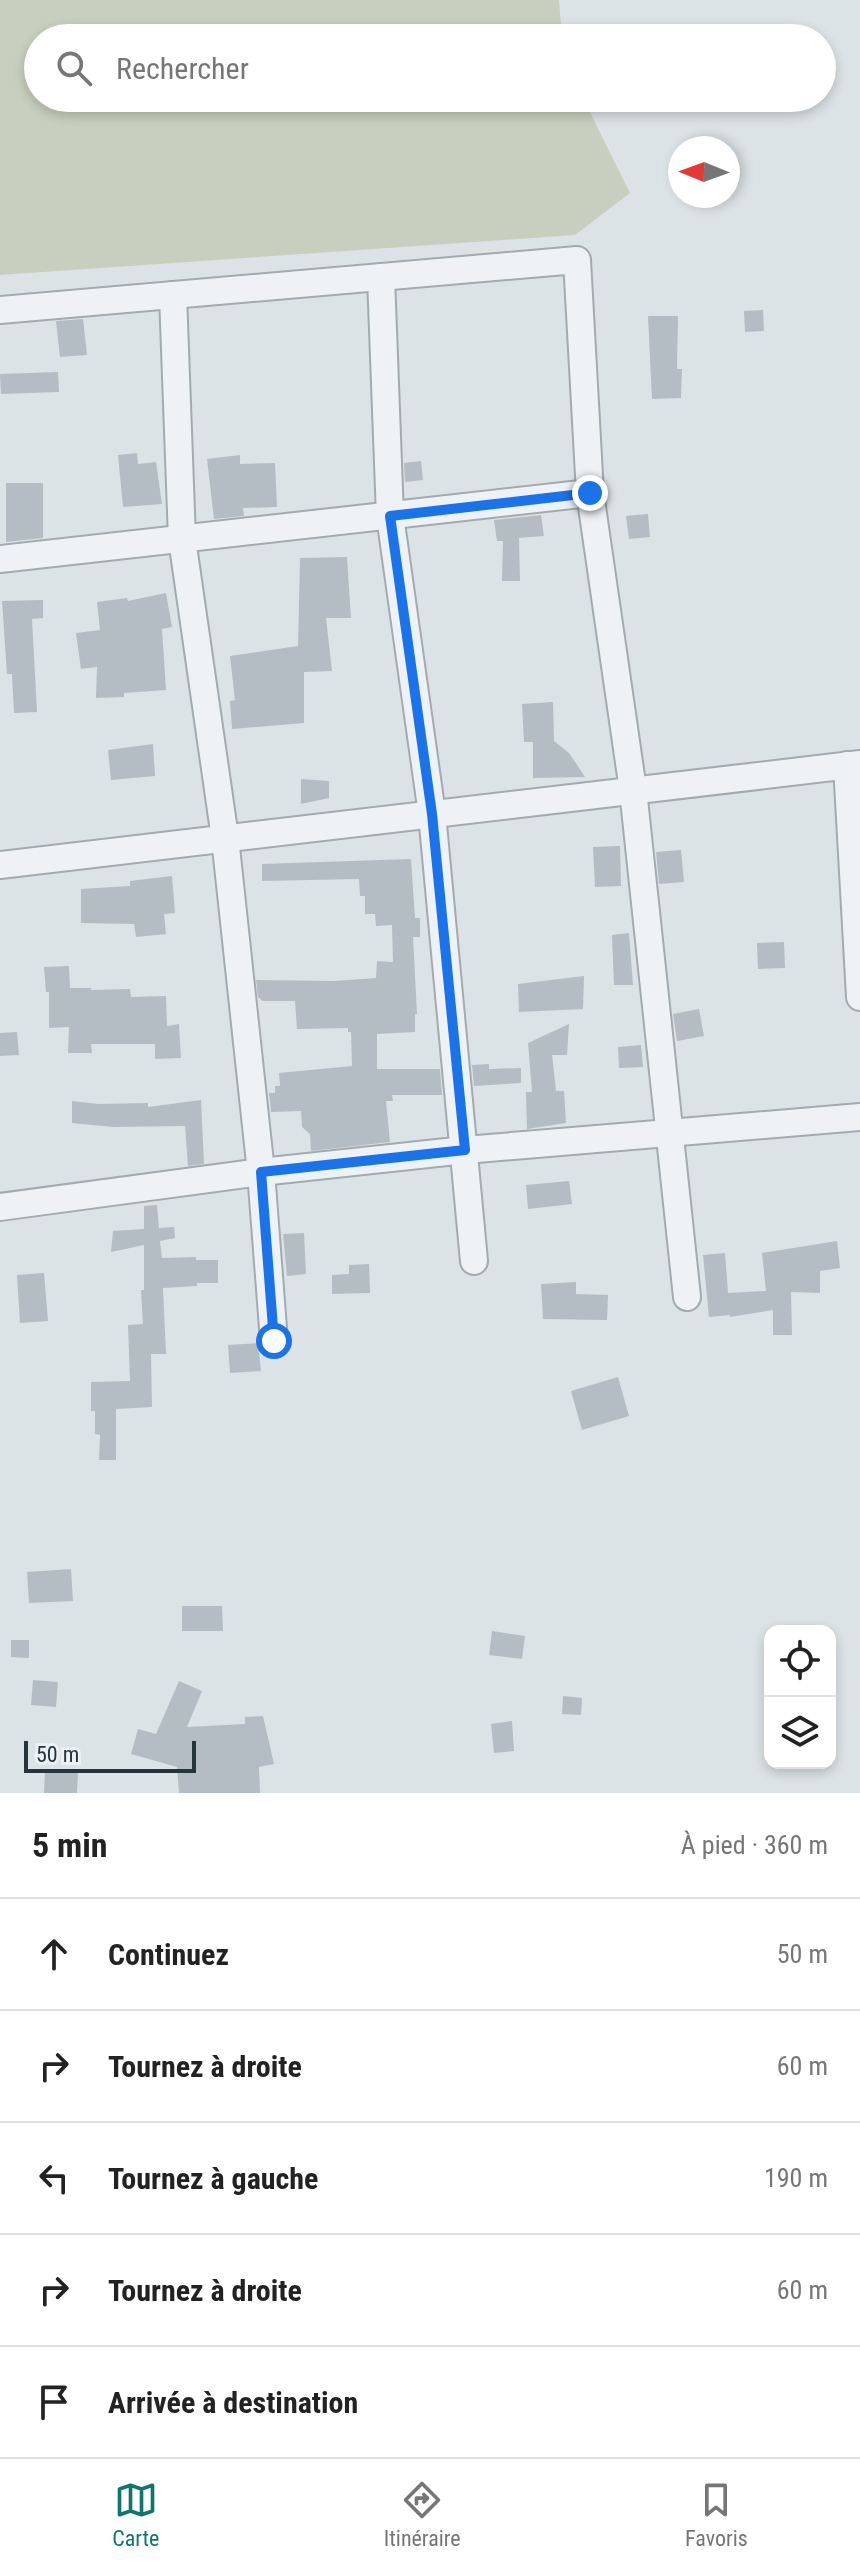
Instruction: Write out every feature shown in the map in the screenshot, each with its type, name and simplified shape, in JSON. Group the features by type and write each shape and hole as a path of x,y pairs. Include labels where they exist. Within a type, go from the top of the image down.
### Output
{"street":[{"path":"0,310 577,260 590,493 633,790 687,1297"},
{"path":"381,277 390,516 432,814 474,1261"},
{"path":"173,295 182,539 225,838 261,1172 274,1341"},
{"path":"0,559 590,493"},
{"path":"0,865 854,765 860,997"},
{"path":"0,1207 261,1172 465,1150 860,1117"}],"green space":[{"path":"0,0 559,0 561,24 24,24 24,112 590,112 630,193 575,235 0,275"}],"building":[{"path":"763,310 764,331 745,332 744,311"},
{"path":"648,316 678,316 677,369 682,369 681,398 652,399"},
{"path":"83,319 87,355 60,357 56,321"},
{"path":"58,372 59,392 1,394 0,374"},
{"path":"137,453 138,464 156,462 162,504 123,507 118,455"},
{"path":"240,455 240,464 275,463 277,507 243,508 244,516 214,519 207,459"},
{"path":"421,461 423,480 405,482 404,463"},
{"path":"6,483 43,483 43,538 6,542"},
{"path":"648,514 650,537 629,539 626,516"},
{"path":"541,515 544,536 519,538 520,581 502,581 503,541 497,541 494,520"},
{"path":"347,557 351,618 326,618 332,671 304,672 304,723 232,729 230,701 235,700 230,656 298,646 300,558"},
{"path":"166,593 172,627 162,629 166,690 96,698 97,667 81,669 76,633 100,630 97,602 127,598 128,601"},
{"path":"43,600 43,618 32,619 37,712 14,713 12,674 7,674 2,601"},
{"path":"553,702 554,741 569,753 585,777 533,778 533,742 524,742 522,704"},
{"path":"153,744 155,776 111,780 108,750"},
{"path":"301,779 329,781 329,798 301,804"},
{"path":"620,846 621,886 595,887 593,847"},
{"path":"681,850 684,882 659,884 656,852"},
{"path":"411,859 415,918 420,918 420,937 413,937 415,1032 377,1034 377,1069 440,1069 442,1095 392,1095 393,1101 386,1101 390,1142 311,1151 310,1134 302,1127 301,1111 271,1112 269,1093 275,1093 275,1086 280,1086 279,1073 352,1066 351,1032 348,1028 297,1029 295,1001 263,1001 258,997 256,980 376,978 377,961 393,962 392,925 376,926 375,914 365,914 365,896 360,896 359,879 262,881 262,864"},
{"path":"172,876 175,913 164,914 166,934 136,937 134,924 81,923 81,889 130,886 130,881"},
{"path":"629,933 633,985 614,985 612,935"},
{"path":"784,942 785,968 758,969 757,943"},
{"path":"69,966 70,988 130,989 131,997 166,996 167,1026 179,1024 181,1058 155,1059 155,1044 91,1044 92,1053 68,1053 69,1027 49,1028 49,992 46,992 44,967"},
{"path":"584,976 583,1009 519,1012 518,984"},
{"path":"699,1009 704,1036 677,1041 673,1014"},
{"path":"569,1024 567,1055 552,1055 556,1091 564,1091 566,1123 527,1129 526,1092 532,1092 528,1043"},
{"path":"17,1032 19,1055 0,1056 0,1033"},
{"path":"641,1045 643,1067 619,1068 618,1047"},
{"path":"489,1064 489,1069 521,1068 521,1083 474,1086 472,1065"},
{"path":"201,1100 204,1164 188,1166 185,1126 114,1127 72,1123 72,1101 148,1103 148,1107"},
{"path":"569,1181 572,1204 528,1209 526,1185"},
{"path":"157,1205 159,1228 174,1227 175,1238 160,1241 162,1258 218,1260 218,1283 163,1288 166,1354 151,1354 152,1407 116,1409 116,1460 99,1460 100,1435 95,1434 95,1411 91,1411 91,1382 130,1381 128,1325 143,1324 141,1290 144,1290 144,1245 111,1252 113,1231 144,1229 144,1206"},
{"path":"304,1233 306,1274 287,1276 283,1234"},
{"path":"837,1241 840,1268 820,1271 820,1293 791,1292 792,1335 773,1335 773,1310 709,1317 703,1255 725,1253 728,1293 766,1291 762,1253"},
{"path":"369,1264 370,1293 332,1294 332,1275 349,1274 349,1265"},
{"path":"44,1273 48,1321 20,1323 17,1275"},
{"path":"576,1282 576,1294 608,1295 607,1320 543,1319 541,1284"},
{"path":"258,1343 261,1371 230,1373 228,1345"},
{"path":"618,1377 629,1416 582,1430 571,1391"},
{"path":"71,1569 73,1601 29,1603 27,1572"},
{"path":"182,1606 222,1606 223,1631 182,1631"},
{"path":"492,1631 525,1636 522,1659 489,1655"},
{"path":"11,1640 29,1640 29,1658 11,1657"},
{"path":"33,1680 58,1682 56,1707 31,1705"},
{"path":"179,1681 202,1691 187,1727 245,1724 245,1717 263,1716 274,1764 259,1767 260,1793 179,1793 177,1767 131,1754 138,1729 156,1734"},
{"path":"563,1696 582,1698 581,1715 562,1714"},
{"path":"512,1721 514,1751 494,1753 491,1724"},
{"path":"45,1771 78,1773 77,1793 44,1793"}],"route":[{"path":"274,1341 261,1172 465,1150 432,814 390,516 590,493"}]}
